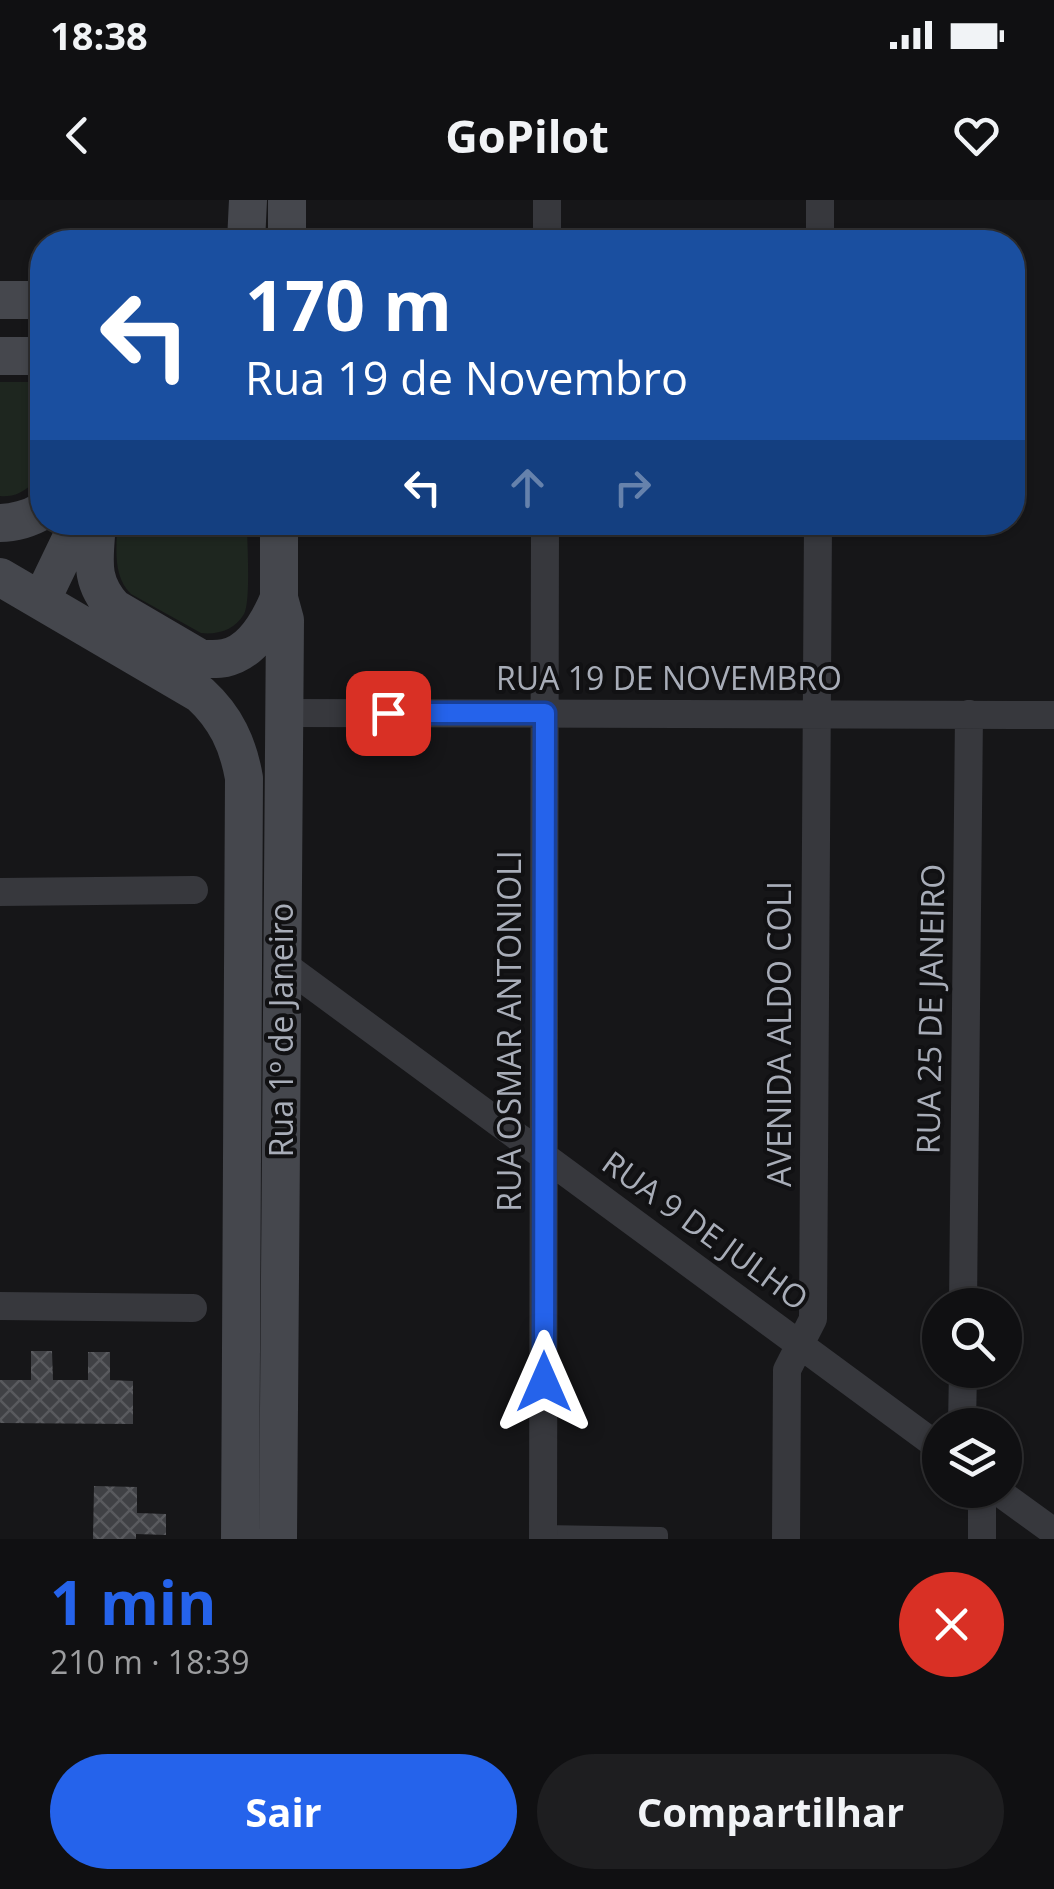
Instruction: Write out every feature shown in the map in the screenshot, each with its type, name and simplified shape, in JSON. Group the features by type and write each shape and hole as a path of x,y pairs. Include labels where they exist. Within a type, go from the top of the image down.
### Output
{"street":[{"path":"287,200 287,230"},
{"path":"547,200 547,230"},
{"path":"820,200 820,230"},
{"path":"0,300 30,300"},
{"path":"0,356 30,356"},
{"path":"0,523 30,517"},
{"path":"41,601 73,535"},
{"path":"96,535 95,574 105,598 114,608 196,656"},
{"name":"Rua 1º de Janeiro","path":"278,1539 285,620 279,598 279,535"},
{"name":"RUA OSMAR ANTONIOLI","path":"543,1535 546,535"},
{"name":"AVENIDA ALDO COLI","path":"786,1539 787,1370 814,1319 818,535"},
{"path":"0,577 142,659 226,658 244,648 262,630 279,598"},
{"name":"Rua 1º de Janeiro","path":"142,659 200,694 220,714 234,739 244,778 240,1539"},
{"name":"RUA 19 DE NOVEMBRO","path":"284,713 1054,714"},
{"name":"RUA 25 DE JANEIRO","path":"963,1288 970,714"},
{"path":"0,892 194,890"},
{"name":"RUA 9 DE JULHO","path":"283,964 922,1435"},
{"path":"0,1306 194,1308"},
{"path":"982,1508 982,1539"},
{"path":"1021,1508 1054,1532"}],"lane":[{"path":"543,1535 661,1534 661,1539"}],"shaded area":[{"path":"0,382 30,382 30,486 13,495 0,496"},
{"path":"117,535 247,535 244,614 225,630 201,633 131,594 118,570"}],"building":[{"path":"31,1351 52,1351 53,1380 88,1380 88,1352 110,1352 110,1380 133,1381 133,1424 0,1423 0,1380 31,1380"},
{"path":"94,1486 137,1487 137,1513 166,1514 166,1535 93,1539"}],"route":[{"path":"388,713 545,713 544,1382"}]}
